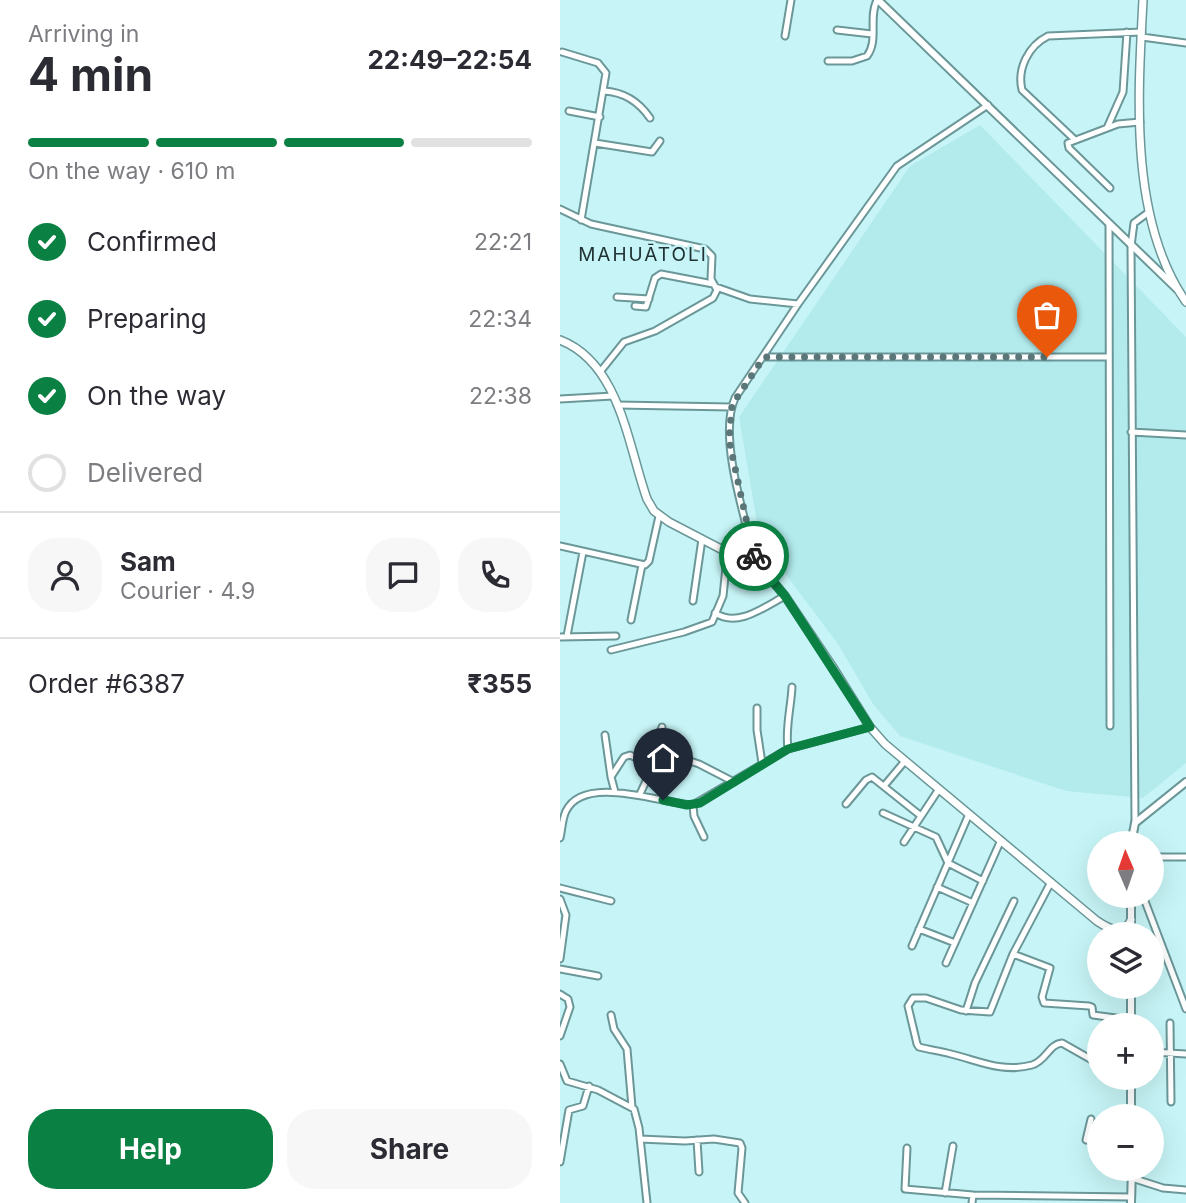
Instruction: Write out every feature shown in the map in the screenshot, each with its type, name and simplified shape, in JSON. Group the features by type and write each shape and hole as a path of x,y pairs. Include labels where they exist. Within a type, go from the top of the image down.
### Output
{"main road":[{"path":"1143,0 1140,122 1149,212 1158,247 1177,289 1186,302"},
{"path":"560,340 590,358 600,372 617,405 647,499 659,516 765,572 785,596 870,727 905,761 1099,922"}],"street":[{"path":"785,36 791,0"},
{"path":"828,61 852,61 867,56 872,46 873,10 878,0 1177,289"},
{"path":"837,30 872,34"},
{"path":"1107,128 1123,92 1127,32"},
{"path":"1074,139 1023,90 1024,61 1040,42 1048,36 1127,32 1186,44"},
{"path":"562,52 603,66 606,73 581,220"},
{"path":"604,91 617,92 639,103 650,118"},
{"path":"757,567 730,448 731,407 798,304 897,166 988,105"},
{"path":"569,111 600,117"},
{"path":"1110,188 1069,148 1068,142 1125,122 1140,122"},
{"path":"595,142 652,152 660,141"},
{"path":"560,209 581,220 709,250 712,256 716,293 710,301 655,331 624,342 600,372"},
{"path":"1133,831 1131,246 1134,223 1149,212"},
{"path":"1109,224 1110,726"},
{"path":"635,306 646,307 656,278 661,274 714,286 750,299 798,304"},
{"path":"617,298 649,299"},
{"path":"764,357 1108,357"},
{"path":"560,399 613,396"},
{"path":"617,405 731,407"},
{"path":"1131,432 1186,435"},
{"path":"560,546 642,565 649,561 659,516"},
{"path":"694,601 702,539"},
{"path":"583,552 563,637 616,636"},
{"path":"611,650 708,625 713,620 723,596 726,567 733,555"},
{"path":"631,620 642,565"},
{"path":"715,612 722,617 744,617 785,596"},
{"path":"788,749 785,733 790,717 792,687"},
{"path":"757,708 762,763"},
{"path":"662,727 657,748 699,764 734,782"},
{"path":"560,838 566,810 572,803 584,797 615,792 640,794 693,805 788,749 870,727"},
{"path":"605,735 615,792"},
{"path":"611,777 628,754 653,766"},
{"path":"640,794 653,766 673,756"},
{"path":"884,786 905,761"},
{"path":"846,804 869,778 884,786 921,816"},
{"path":"1135,823 1186,782"},
{"path":"904,842 939,789"},
{"path":"693,805 694,816 704,837"},
{"path":"883,813 936,837 948,863 983,881"},
{"path":"912,946 969,814"},
{"path":"946,963 1001,840"},
{"path":"1164,857 1186,858"},
{"path":"1051,882 1013,954 990,1012 966,1011 920,997 909,1000 908,1006 918,1046 995,1068 1037,1063 1054,1045 1062,1043 1087,1057"},
{"path":"937,887 973,903"},
{"path":"560,888 611,901"},
{"path":"560,899 566,915 560,959"},
{"path":"966,1011 975,983 1014,901"},
{"path":"1131,908 1131,920"},
{"path":"1148,908 1186,1009"},
{"path":"919,929 955,943"},
{"path":"1013,954 1050,968 1042,997 1044,1003 1089,1006 1092,1007 1093,1013"},
{"path":"560,969 598,976"},
{"path":"560,995 568,999 570,1004 560,1037"},
{"path":"611,1015 614,1029 627,1049 632,1107 638,1118 647,1203"},
{"path":"1170,1023 1171,1102"},
{"path":"1164,1053 1186,1054"},
{"path":"560,1064 563,1076 569,1082 589,1086 632,1107"},
{"path":"560,1163 569,1110 583,1106 589,1086"},
{"path":"640,1139 723,1139 741,1144 738,1192 745,1203"},
{"path":"697,1140 699,1172"},
{"path":"945,1193 953,1146"},
{"path":"907,1148 904,1189 973,1195 1131,1200 1132,1181"},
{"path":"1141,1181 1163,1188 1186,1190"},
{"path":"972,1203 973,1195"}],"shaded area":[{"path":"980,125 1186,337 1186,763 1143,798 1066,791 900,736 873,704 838,644 760,540 739,417 910,166"}],"way so far":[{"path":"754,556 729,440 732,405 764,357 1047,357"}],"district":[{"name":"MAHUĀTOLI","path":"643,254"}],"route":[{"path":"663,800 687,805 700,803 788,749 870,727 785,596 765,572 757,567 754,556"}]}
